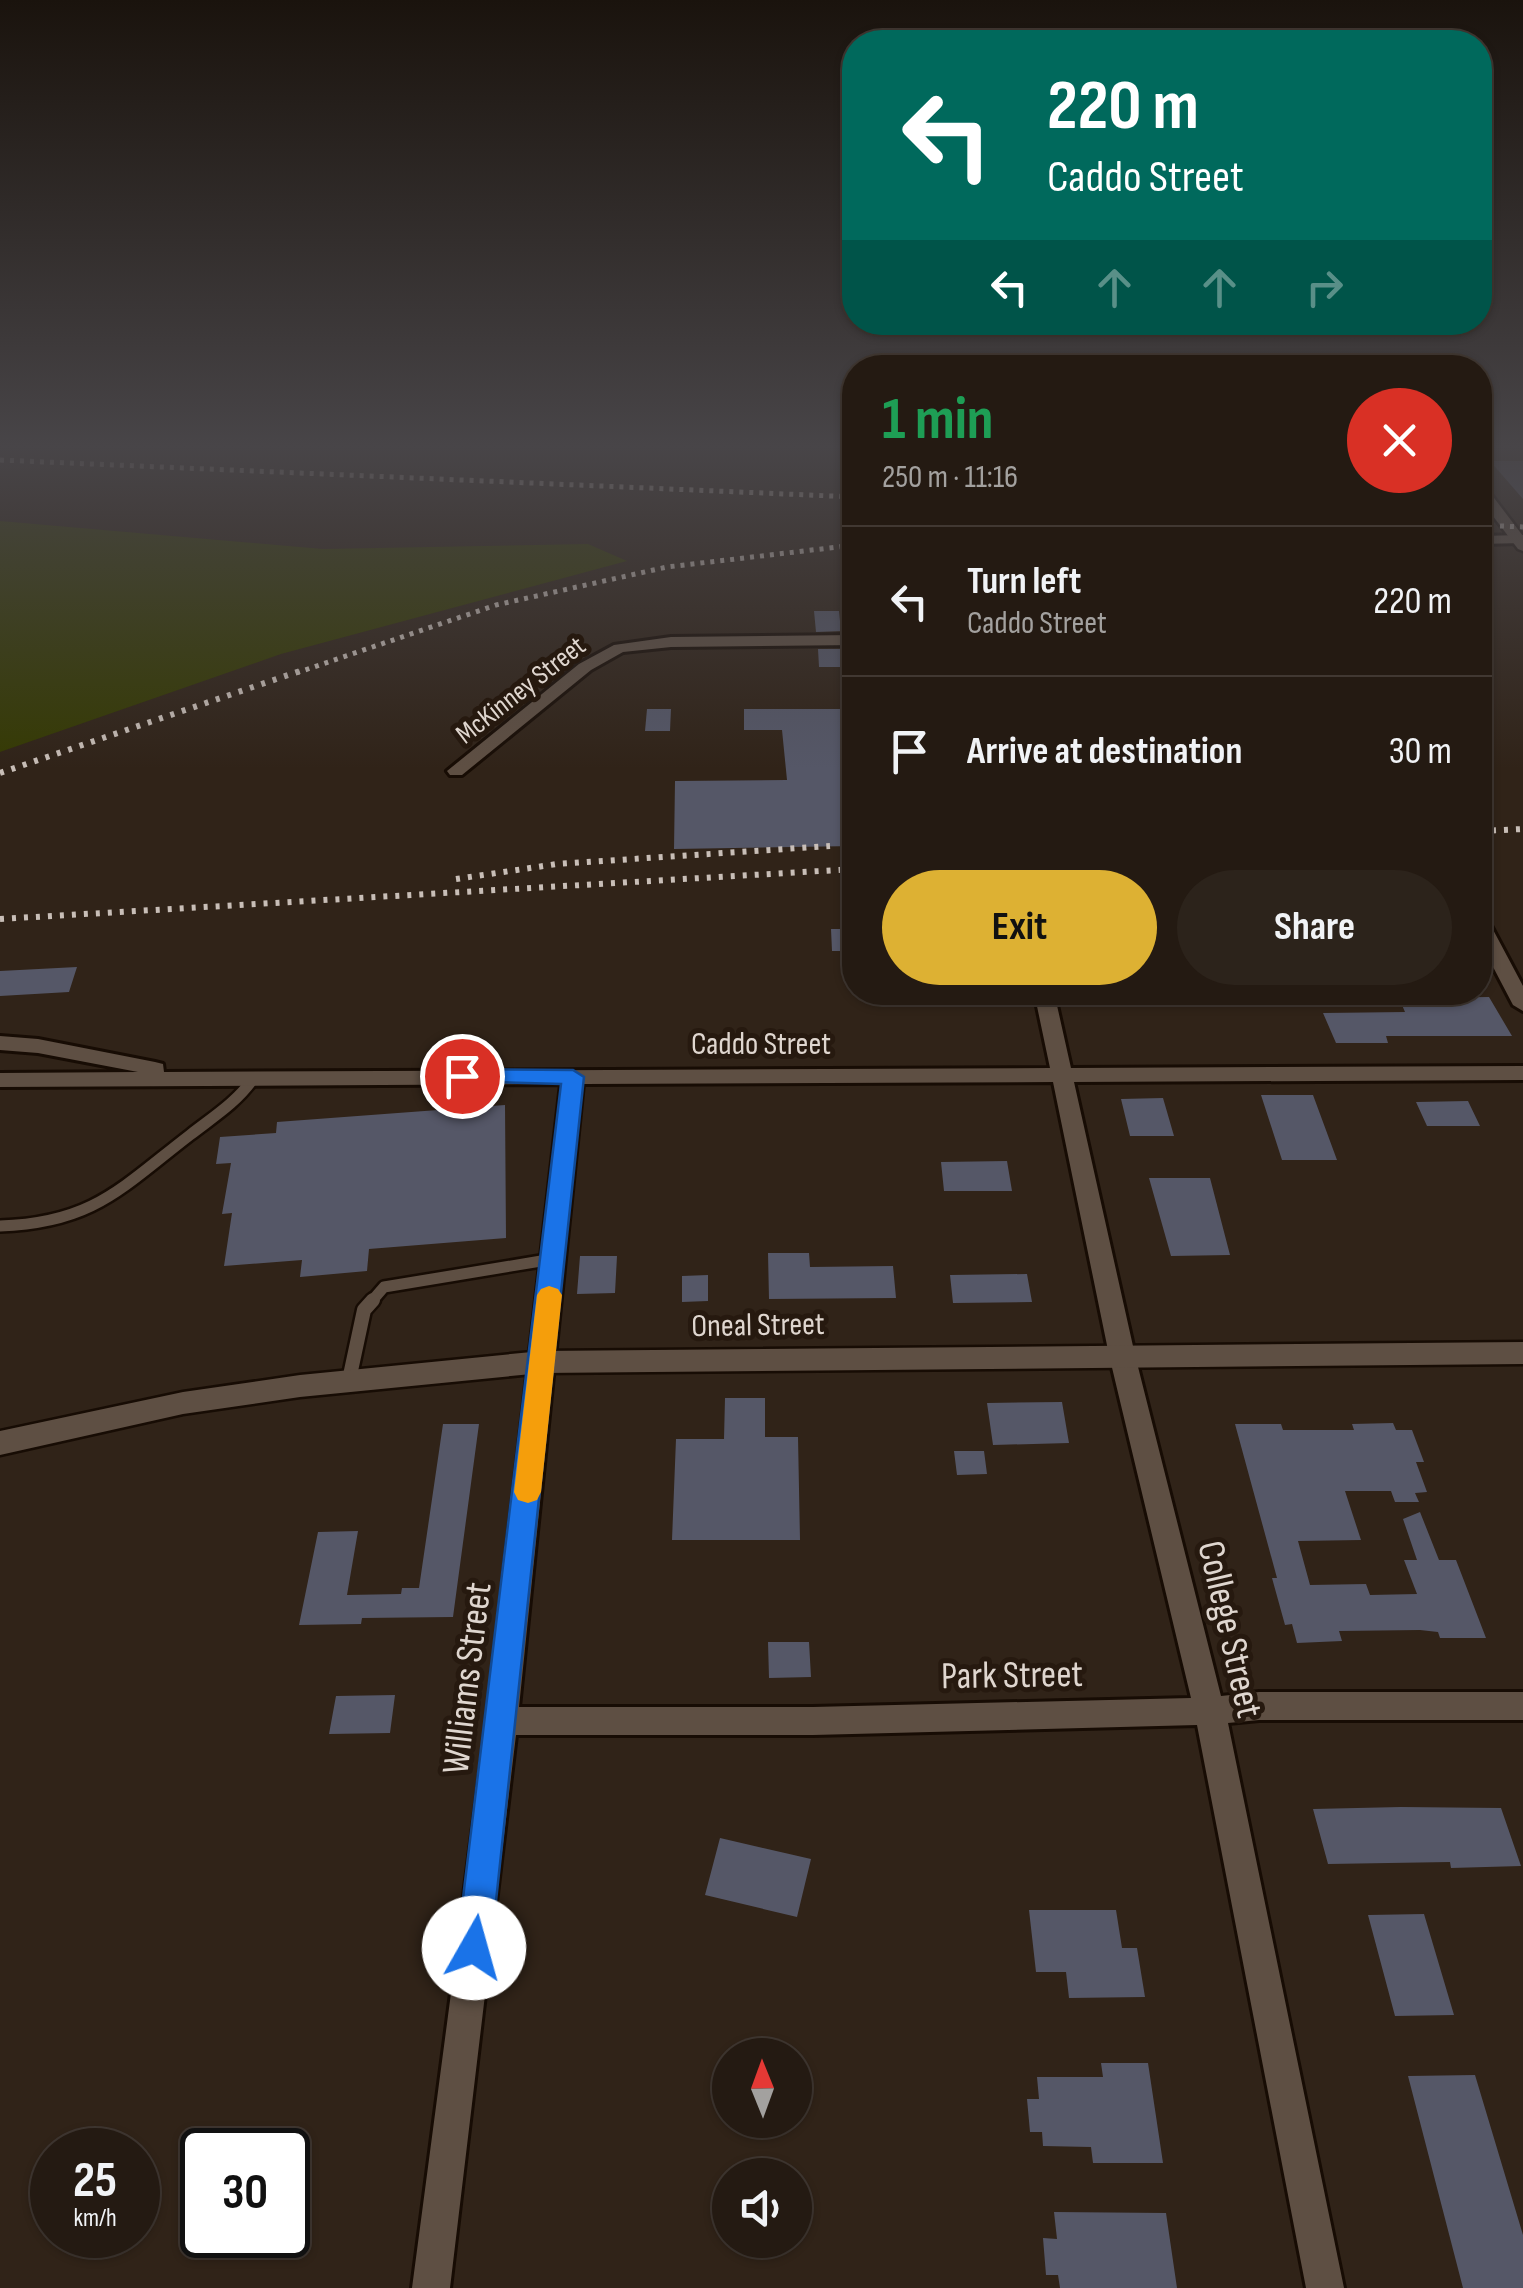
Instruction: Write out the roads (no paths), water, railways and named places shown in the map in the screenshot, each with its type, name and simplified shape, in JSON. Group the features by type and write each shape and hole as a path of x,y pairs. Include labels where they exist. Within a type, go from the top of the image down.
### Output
{"street":[{"name":"McKinney Street","path":"456,771 586,666 619,648 670,642 842,640"},
{"path":"1492,946 1523,1004"},
{"name":"College Street","path":"1047,1005 1122,1354 1210,1711 1325,2288"},
{"path":"0,1043 38,1046 208,1079"},
{"name":"Caddo Street","path":"0,1080 1523,1073"},
{"name":"Williams Street","path":"432,2288 502,1720 573,1077"},
{"name":"Oneal Street","path":"0,1443 183,1403 349,1380 542,1362 1523,1353"},
{"name":"Park Street","path":"502,1720 813,1721 1210,1711 1259,1706 1523,1706"}],"lane":[{"path":"0,1226 36,1227 85,1214 144,1177 242,1098 253,1078"},
{"path":"349,1380 364,1310 384,1287 553,1259"}],"railway":[{"path":"296,673 496,605 667,567 771,555"},
{"path":"0,773 303,670"},
{"path":"1492,830 1523,829"},
{"path":"456,879 557,864 830,846"},
{"path":"0,919 842,870"}]}
